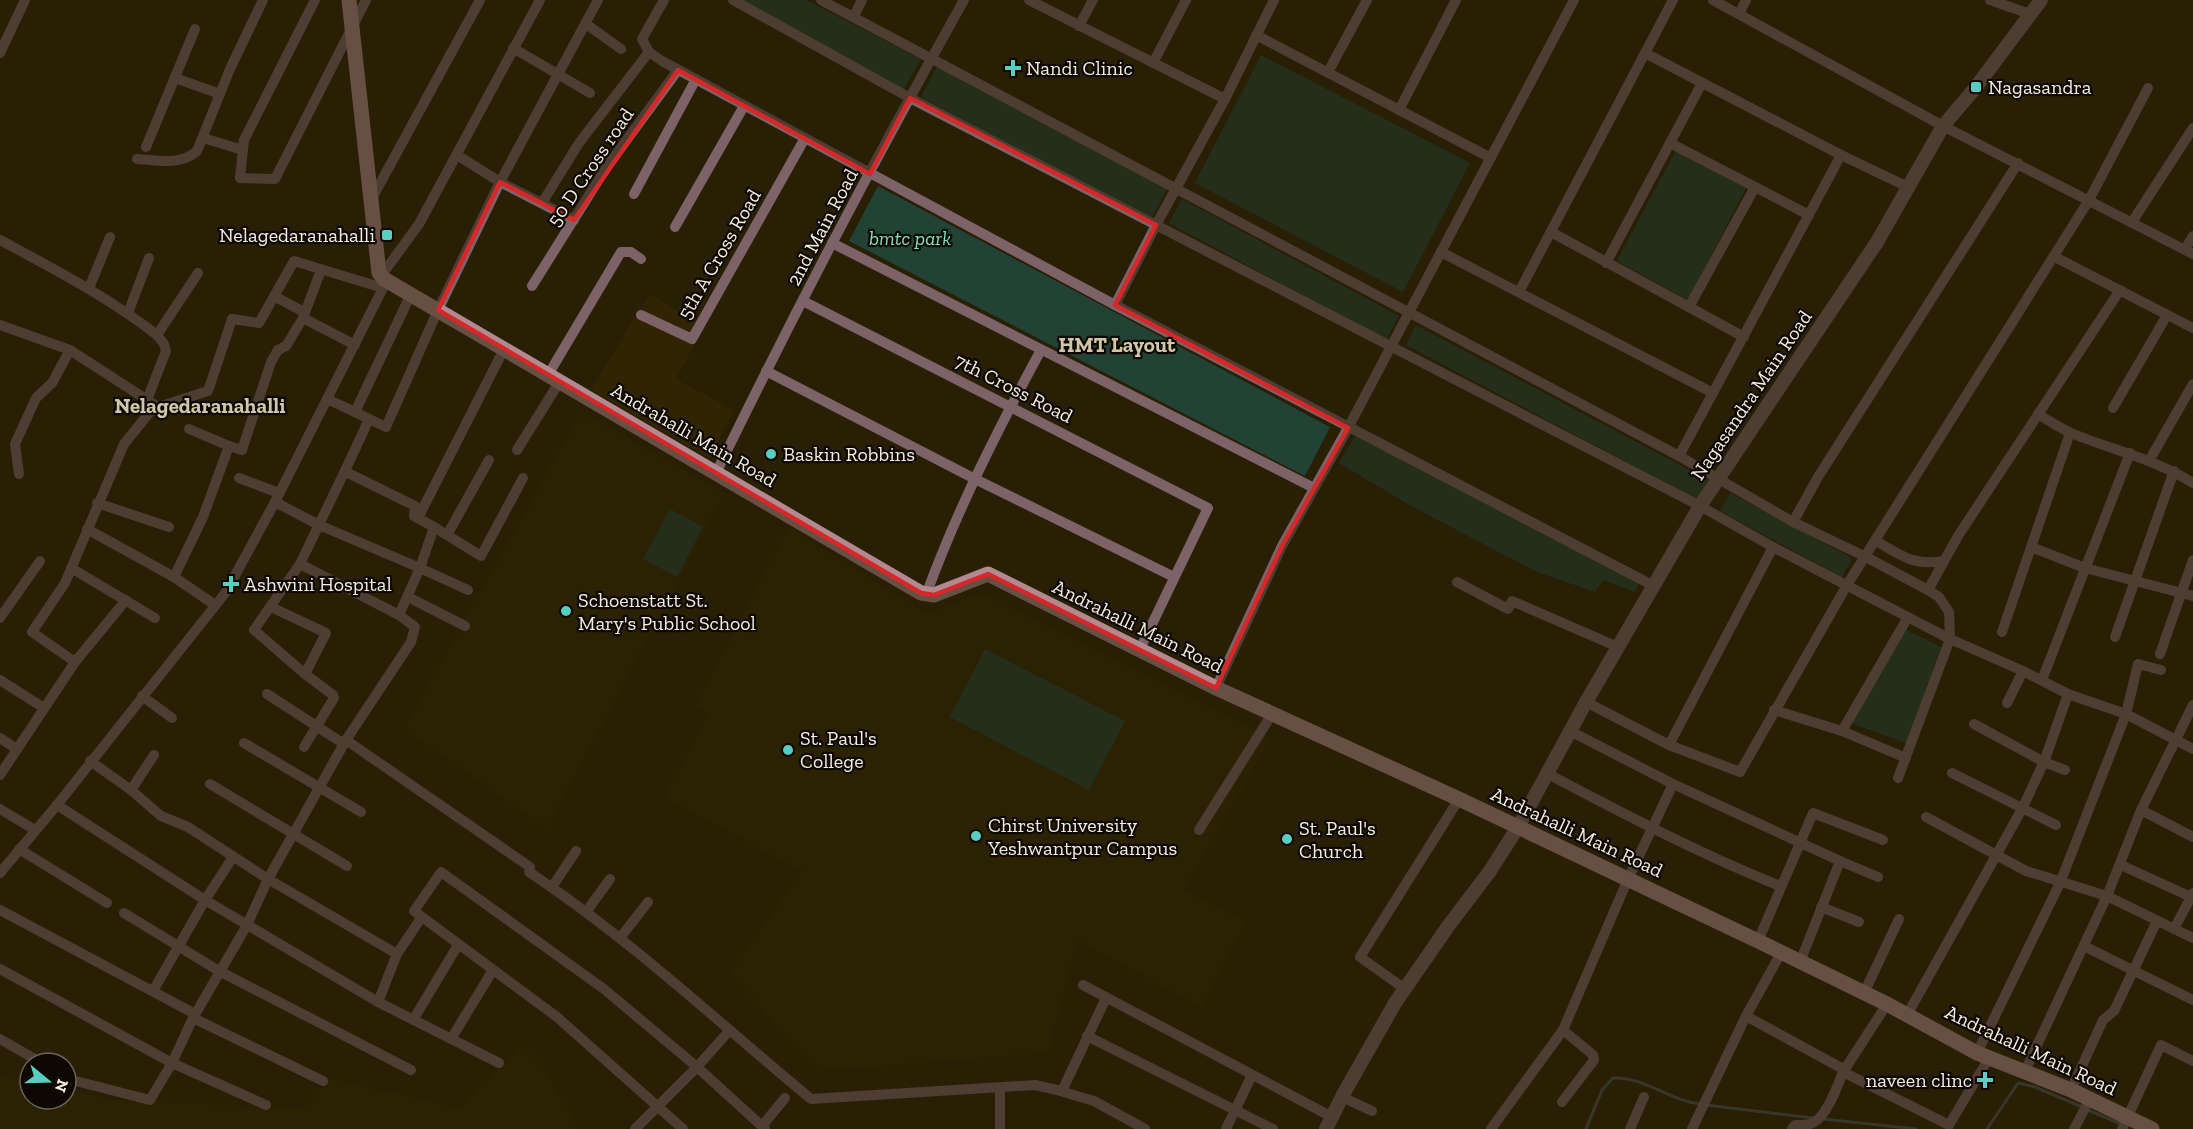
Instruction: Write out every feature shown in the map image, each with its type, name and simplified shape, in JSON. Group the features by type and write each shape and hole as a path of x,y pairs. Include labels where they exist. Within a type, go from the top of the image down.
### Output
{"main road":[{"path":"349,0 379,273 382,282"},
{"name":"Andrahalli Main Road","path":"382,282 411,294 926,595 934,595 988,574 1216,688 1459,799 1758,941 1887,1004 1983,1056 2090,1099 2124,1123 2152,1129"}],"street":[{"path":"0,53 25,0"},
{"path":"137,159 179,161 190,157 197,151 263,0"},
{"path":"315,0 244,140 240,178 275,178 366,0"},
{"path":"371,200 480,0"},
{"path":"2,867 57,805 226,592 355,345 382,282 419,224 540,0"},
{"path":"327,399 386,428 438,310 500,182 598,0"},
{"path":"664,0 642,39 649,52 678,70 1115,305 1652,585"},
{"path":"733,0 910,98 1700,506 1773,547 1950,639 2023,670 2068,694 2126,714 2193,749"},
{"path":"821,0 1679,456 1793,522 1866,557 1939,597 1951,619 1950,639 1898,778"},
{"path":"854,16 862,0"},
{"name":"2nd Main Road","path":"716,473 832,243 964,0"},
{"path":"1029,0 1224,99"},
{"path":"1079,26 1093,0"},
{"path":"1153,63 1186,0"},
{"path":"1115,305 1274,0"},
{"path":"1328,72 1366,0"},
{"path":"1399,110 1456,0"},
{"path":"1216,688 1282,546 1348,428 1575,0"},
{"path":"1519,292 1673,0"},
{"path":"1713,0 1943,126 2189,252 2193,236"},
{"path":"1739,14 1746,0"},
{"path":"1990,0 2030,14"},
{"name":"Nagasandra Main Road","path":"1329,1123 1342,1096 1405,989 1490,871 1518,827 1652,585 1700,506 1877,242 1943,126 1976,87 2041,0"},
{"path":"586,24 621,49"},
{"path":"146,147 195,29"},
{"path":"1256,35 1491,158"},
{"path":"513,48 590,93"},
{"path":"542,203 579,143 649,52"},
{"path":"1645,53 1841,155 1908,187"},
{"name":"50 D Cross road","path":"532,285 606,168 678,70"},
{"path":"175,78 220,94"},
{"path":"634,194 696,79"},
{"path":"1606,263 1702,83"},
{"path":"1586,702 1669,745 1740,772 1847,585 2090,200 2148,88"},
{"path":"675,227 744,106"},
{"path":"2132,222 2193,128"},
{"path":"203,138 243,150"},
{"name":"5th A Cross Road","path":"641,315 692,339 805,138"},
{"path":"1670,143 1809,215"},
{"path":"457,155 500,182 574,220"},
{"path":"1679,456 1841,155"},
{"path":"1793,522 1825,467 2018,163"},
{"path":"1689,307 1755,187"},
{"path":"1551,232 1744,337"},
{"path":"89,288 110,237"},
{"path":"0,240 89,288 157,335 165,344 166,351 147,400"},
{"path":"832,243 1314,488"},
{"path":"517,450 621,252 631,252 641,259"},
{"path":"1441,252 1713,393"},
{"path":"2055,257 2193,328"},
{"path":"128,313 149,258"},
{"path":"75,662 32,632 65,583 124,444 149,413 158,407 208,391 232,319 259,323 294,261 321,270 382,282"},
{"path":"189,429 229,447 242,450 271,362 278,350 286,346 303,315 321,270"},
{"path":"157,335 198,273"},
{"path":"1928,590 1958,536 2120,290"},
{"path":"355,412 411,294"},
{"path":"274,296 355,345"},
{"name":"7th Cross Road","path":"803,301 1208,507 1174,577"},
{"path":"2113,408 2167,315"},
{"path":"1,328 70,350 158,407"},
{"path":"418,518 504,349"},
{"path":"19,474 15,444 36,398 52,383 70,350"},
{"path":"926,595 975,479 1041,350"},
{"path":"766,371 975,479 1174,577 1139,651"},
{"path":"2149,461 2193,384"},
{"path":"2038,414 2070,432 2174,471 2193,483"},
{"path":"304,747 334,698 333,695 254,630 300,564 346,472 369,419"},
{"path":"2002,632 2070,432"},
{"path":"174,577 203,517 229,447"},
{"path":"2042,680 2130,453"},
{"path":"447,535 489,460"},
{"path":"2115,637 2174,471"},
{"path":"346,472 415,506 414,516 481,556 523,478"},
{"path":"239,478 277,498 319,525 468,590"},
{"path":"98,503 169,527"},
{"path":"399,615 420,568 434,527"},
{"path":"87,529 174,577 215,605"},
{"path":"1876,541 1910,560 1926,564 1944,561"},
{"path":"1669,745 1773,547"},
{"path":"2031,547 2085,568 2193,596"},
{"path":"2160,654 2193,560"},
{"path":"0,618 40,561"},
{"path":"78,1082 150,1100 172,1063 194,1016 247,925 268,879 345,742 411,642 416,627 399,615 300,564"},
{"path":"71,568 155,618"},
{"path":"1457,582 1508,609 1512,601 1618,647"},
{"path":"408,597 465,626"},
{"path":"0,775 75,662 126,600"},
{"path":"271,607 326,633 305,674"},
{"path":"1842,730 1908,617"},
{"path":"1746,1017 1949,1125 1983,1056 2060,883 2126,714 2138,664 2161,670"},
{"path":"2007,703 2023,670"},
{"path":"0,680 44,708"},
{"path":"267,694 316,727 345,742 530,867 529,872 643,955 811,1099 1035,1085 1094,1101 1145,1129"},
{"path":"1907,1015 2022,809 2044,762 2068,694"},
{"path":"142,696 172,718"},
{"path":"2024,1072 2121,865 2141,810 2193,705"},
{"path":"1774,710 1842,730 1905,758"},
{"path":"1199,830 1272,714"},
{"path":"1974,724 2044,762 2065,770"},
{"path":"1570,731 1673,784 1878,877"},
{"path":"0,738 17,749"},
{"path":"244,743 361,812"},
{"path":"130,790 154,755"},
{"path":"90,761 161,816 188,827 268,879 397,954"},
{"path":"1952,773 2056,825"},
{"path":"1548,774 1652,828 1742,871 1780,886"},
{"path":"210,784 347,866"},
{"path":"1491,1129 1563,1030 1628,879 1673,784"},
{"path":"1405,989 1360,957 1459,799"},
{"path":"57,805 205,900 378,1002 499,1063"},
{"path":"0,809 35,830"},
{"path":"2141,810 2193,837"},
{"path":"1758,941 1813,813 1883,840"},
{"path":"1926,817 2026,871 2107,896 2193,938"},
{"path":"19,849 107,903"},
{"path":"552,887 576,851"},
{"path":"153,991 205,900 233,857"},
{"path":"1800,962 1840,861"},
{"path":"2121,865 2192,895 2174,929"},
{"path":"683,1129 557,1017 414,911 441,872 604,989 697,1067 763,1128 785,1098"},
{"path":"586,912 610,879"},
{"path":"620,938 648,902"},
{"path":"1821,907 1859,922"},
{"path":"0,910 153,991 194,1016 323,1082"},
{"path":"124,913 219,971 411,1070"},
{"path":"378,1002 397,954 422,918"},
{"path":"1864,993 1899,919"},
{"path":"2070,1090 2103,1020 2114,1011 2157,921"},
{"path":"413,1020 458,945"},
{"path":"2084,946 2193,1000"},
{"path":"1692,1129 1746,1017 1781,953"},
{"path":"0,969 172,1063 266,1105"},
{"path":"451,1039 493,970"},
{"path":"1083,985 1252,1075 1329,1123"},
{"path":"1062,1091 1106,998"},
{"path":"1792,1129 1795,1125 1817,1122 1828,1106 1844,1071 1887,1004"},
{"path":"1562,1102 1594,1060 1593,1055 1563,1030"},
{"path":"635,1129 697,1067 729,1031"},
{"path":"1087,1036 1273,1129"},
{"path":"0,1039 21,1051"},
{"path":"2124,1123 2161,1045 2193,1061"},
{"path":"1226,1129 1252,1075"},
{"path":"1000,1088 1000,1129"},
{"path":"1342,1096 1372,1112"},
{"path":"1630,1129 1644,1097"},
{"path":"2074,1129 2090,1099"}],"highlighted area":[{"path":"678,70 870,174 910,98 1156,225 1115,305 1348,428 1282,546 1216,688 988,574 934,595 921,593 438,310 500,182 574,220"}],"shaded area":[{"path":"649,294 704,327 676,379 734,410 710,459 591,390"},
{"name":"Schoenstatt St. Mary's Public School","path":"581,411 725,493 547,829 404,729"},
{"path":"789,527 926,613 979,593 1272,737 1184,890 1247,921 1202,1007 1077,941 1048,1053 818,1071 787,1039 730,972 802,871 664,798 708,714 694,707"},
{"path":"522,1045 543,1066 579,1129 0,1129 0,1075 18,1079 18,1111 78,1111 78,1092 118,1100 304,1108 329,1078 461,1108"}],"green space":[{"path":"741,0 806,0 921,59 903,90"},
{"path":"1261,55 1470,163 1403,292 1195,183"},
{"path":"937,67 1167,189 1151,219 921,97"},
{"path":"1676,150 1746,188 1688,300 1617,261"},
{"name":"bmtc park","path":"878,186 1330,427 1305,476 849,241"},
{"path":"1182,199 1399,316 1386,340 1169,223"},
{"path":"1416,325 1708,480 1698,500 1406,345"},
{"path":"1356,435 1639,583 1635,592 1603,580 1595,592 1537,572 1413,507 1339,463"},
{"path":"1730,493 1852,558 1842,577 1720,511"},
{"path":"670,509 703,527 677,577 643,559"},
{"path":"1905,629 1941,647 1906,743 1851,723"},
{"path":"985,649 1125,721 1089,790 950,717"}],"waterway":[{"path":"1586,1129 1602,1090 1613,1078 1635,1081 1700,1104"},
{"path":"1987,1129 2018,1083 2035,1087 2082,1107"},
{"path":"1706,1105 1813,1118"},
{"path":"2088,1110 2121,1124"},
{"path":"1823,1119 1916,1129"}],"place":[{"name":"Nandi Clinic","path":"1013,68"},
{"name":"Nagasandra","path":"1976,87"},
{"name":"Nelagedaranahalli","path":"387,235"},
{"name":"Baskin Robbins","path":"771,454"},
{"name":"Ashwini Hospital","path":"231,584"},
{"name":"Schoenstatt St. Mary's Public School","path":"566,611"},
{"name":"St. Paul's College","path":"788,750"},
{"name":"Chirst University Yeshwantpur Campus","path":"976,836"},
{"name":"St. Paul's Church","path":"1287,839"},
{"name":"naveen clinc","path":"1985,1080"}],"district":[{"name":"HMT Layout","path":"1117,345"},
{"name":"Nelagedaranahalli","path":"200,406"}]}
